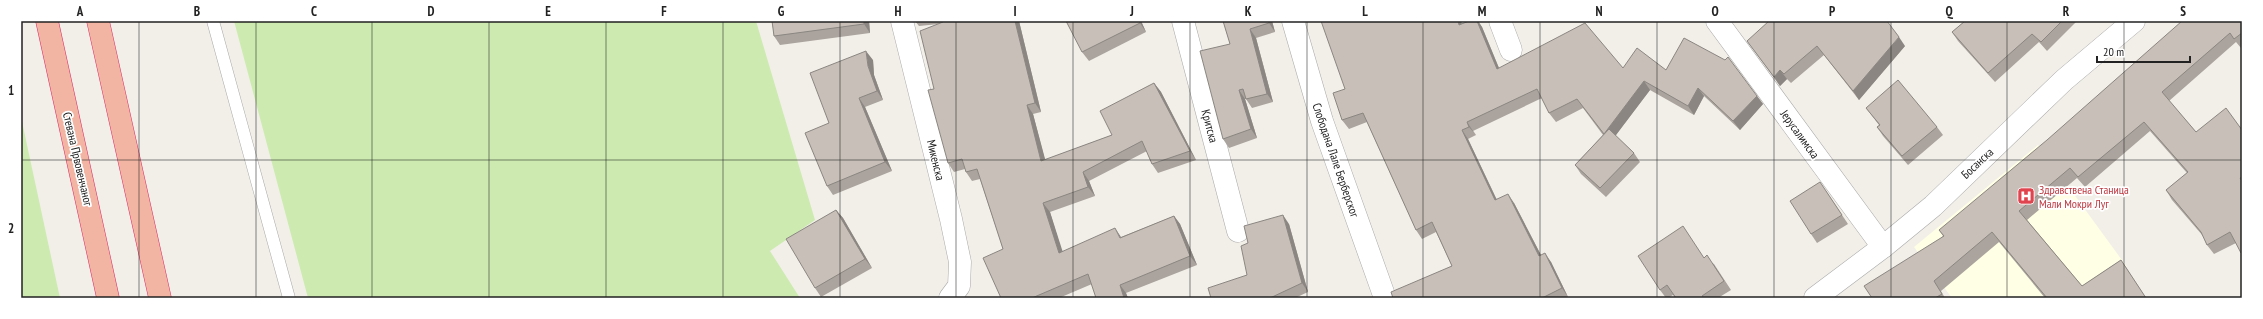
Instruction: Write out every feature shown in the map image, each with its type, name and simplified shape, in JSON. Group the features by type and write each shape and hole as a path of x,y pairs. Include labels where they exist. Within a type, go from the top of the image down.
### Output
{"highway":[{"name":"Стевана Првовенчаног","path":"47,21 108,298"},
{"path":"98,21 160,298"}],"street":[{"name":"Микенска","path":"902,21 951,218 960,262 959,286 950,298"},
{"name":"Критска","path":"1183,21 1238,231"},
{"name":"Слободана Лале Берберског","path":"1293,21 1322,121 1384,298"},
{"path":"1500,21 1511,50"},
{"name":"Босанска","path":"1815,298 1883,247 1933,206 2064,80 2134,21"},
{"name":"Јерусалимска","path":"1722,23 1883,247"}],"lane":[{"path":"213,21 289,298"}],"shaded area":[{"name":"Здравствена Станица Мали Мокри Луг","path":"2038,145 2127,267 2079,298 1952,298 1914,247"}],"green space":[{"path":"234,21 756,21 815,220 770,251 800,298 308,298"},
{"path":"21,117 60,298 21,298"}],"building":[{"path":"772,21 864,21 864,24 774,36"},
{"path":"943,21 1015,21 1035,103 1027,105 1041,161 1112,135 1100,111 1154,83 1190,151 1152,164 1142,141 1083,172 1088,187 1043,203 1059,253 1115,228 1120,238 1174,216 1190,256 1120,285 1124,298 1096,298 1088,274 1032,298 1001,298 983,258 1003,249 977,169 966,172 962,159 948,163 928,90 934,89 920,31"},
{"path":"1066,21 1139,21 1140,23 1082,52"},
{"path":"1223,21 1268,21 1269,23 1250,29 1267,94 1246,99 1243,89 1239,90 1251,129 1223,139 1200,51 1230,44"},
{"path":"1321,21 1458,21 1459,25 1469,21 1477,21 1497,69 1585,23 1623,68 1637,48 1666,70 1684,38 1725,60 1728,57 1757,96 1733,121 1698,88 1688,106 1644,81 1604,134 1577,99 1549,113 1537,89 1467,122 1469,127 1462,130 1495,200 1508,194 1539,256 1545,253 1562,288 1542,298 1393,298 1391,292 1452,266 1432,222 1416,230 1363,113 1342,120 1333,93 1345,89"},
{"path":"1769,21 1887,21 1899,37 1853,91 1817,46 1784,74 1780,70 1774,77 1747,41"},
{"path":"1965,21 2062,21 2041,42 2032,34 1988,73 1952,32"},
{"path":"2182,21 2242,21 2242,33 2234,39 2230,33 2162,92 2196,132 2226,108 2242,130 2242,177 2240,178 2242,181 2241,253 2230,232 2207,245 2201,232 2166,190 2188,172 2144,122 2078,177 2070,168 2019,211 2082,286 2121,260 2146,298 2047,298 1992,232 1934,281 1942,294 1935,298 1872,298 1864,286 1944,236 1939,230 2047,140"},
{"path":"866,51 868,66 877,91 859,98 885,162 827,186 805,133 829,123 810,73"},
{"path":"1898,80 1937,127 1902,156 1877,127 1880,125 1866,108"},
{"path":"1609,129 1634,153 1600,188 1575,165"},
{"path":"1820,182 1842,215 1811,234 1790,201"},
{"path":"836,210 865,259 815,288 786,239"},
{"path":"1283,215 1302,283 1270,298 1211,298 1208,288 1247,275 1241,246 1248,243 1244,226"},
{"path":"1683,226 1704,258 1707,255 1724,281 1702,296 1704,298 1676,298 1667,285 1660,290 1638,256"}],"place":[{"name":"Здравствена Станица Мали Мокри Луг","path":"2026,196"}]}
